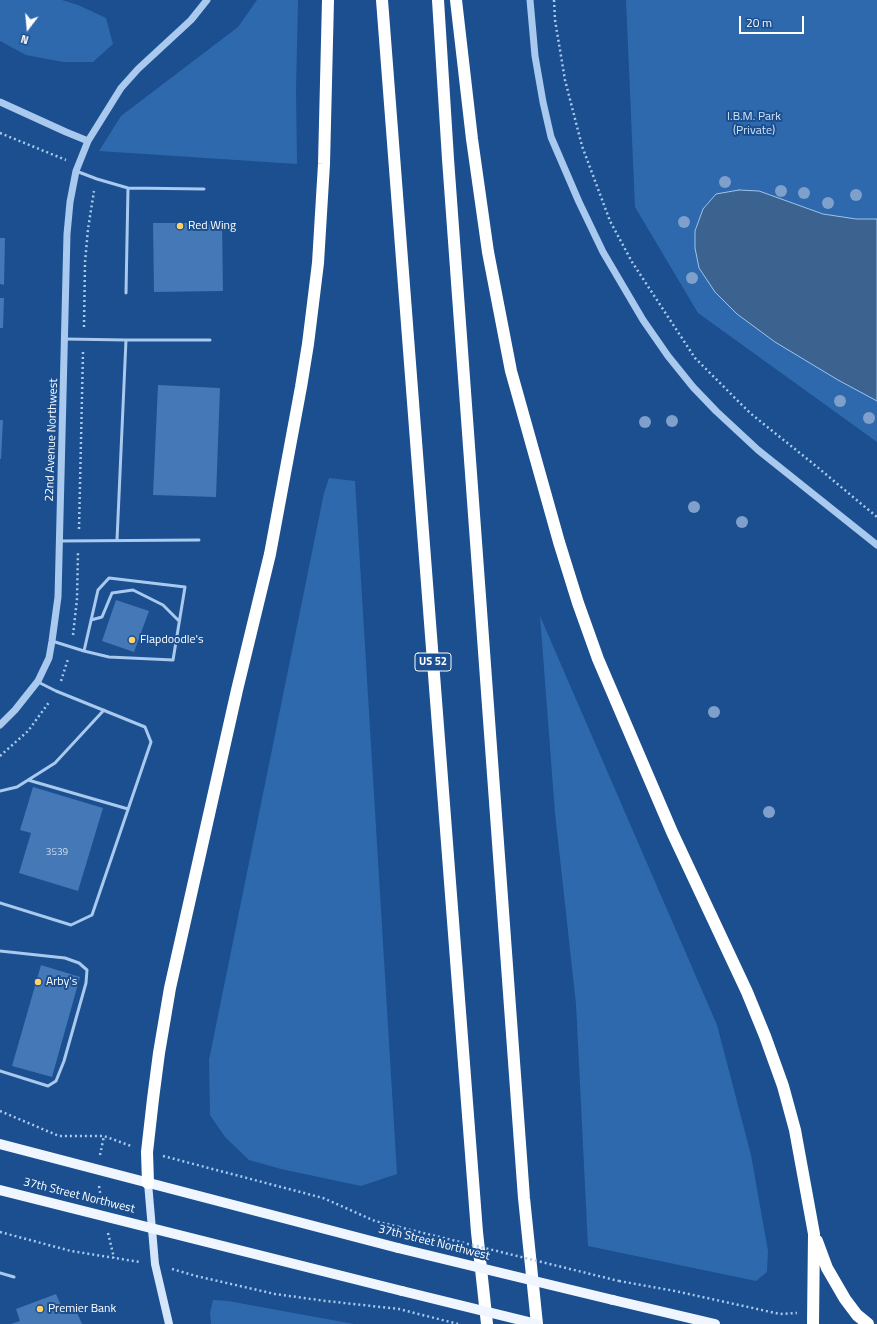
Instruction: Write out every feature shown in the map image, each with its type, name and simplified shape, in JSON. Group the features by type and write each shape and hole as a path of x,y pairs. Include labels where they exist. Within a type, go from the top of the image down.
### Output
{"highway":[{"path":"148,1183 147,1152 159,1053 170,988 237,690 270,554 301,387 318,263 324,164 328,0"},
{"name":"US 52","path":"382,0 477,1232 487,1324"},
{"path":"438,0 523,1182 537,1324"},
{"path":"456,0 472,139 489,259 511,371 559,542 578,603 601,666 672,832 726,944 765,1036 783,1086 795,1130 814,1234 813,1324"},
{"path":"814,1234 827,1268 844,1299 857,1315 868,1324"}],"main road":[{"name":"37th Street Northwest","path":"0,1144 398,1248 715,1324"},
{"name":"37th Street Northwest","path":"148,1183 151,1228"},
{"name":"37th Street Northwest","path":"0,1190 537,1324"},
{"path":"151,1228 155,1264 169,1324"}],"street":[{"name":"22nd Avenue Northwest","path":"0,724 15,710 38,682 49,658 52,641 58,597 69,215 76,171 88,141 121,88 138,68 191,20 207,0"},
{"path":"530,0 536,64 551,137 602,252 643,320 668,356 693,387 721,416 758,450 877,545"},
{"path":"0,102 88,141"}],"lane":[{"path":"76,171 128,188 204,189"},
{"path":"126,293 128,188"},
{"path":"65,339 210,340"},
{"path":"117,540 126,340"},
{"path":"60,541 199,540"},
{"path":"52,641 84,651 109,657 173,660 185,587 109,578 98,590 84,651"},
{"path":"91,620 102,617 112,593 133,590 163,605 179,621"},
{"path":"0,903 71,925 92,915 151,742 145,727 56,691 38,682"},
{"path":"0,791 17,787 55,763 104,710"},
{"path":"28,780 128,809"},
{"path":"0,951 65,958 79,963 87,970 86,983 64,1060 56,1081 48,1086 0,1071"},
{"path":"0,1273 14,1277"}],"path":[{"path":"554,0 555,20 565,80 582,146 610,221 632,262 695,358 750,413 877,517"},
{"path":"0,133 55,156"},
{"path":"0,1111 59,1136 104,1136 147,1152 323,1198 375,1221 399,1227 619,1281 675,1291 780,1314 814,1311"},
{"path":"104,1136 98,1170 103,1216 114,1258"},
{"path":"0,1232 71,1252 155,1264 196,1276 275,1294 399,1309 458,1324"}],"green space":[{"path":"0,0 62,0 78,5 106,18 113,44 93,62 63,62 26,55 0,41"},
{"path":"257,0 298,0 296,89 297,164 99,151 121,116 238,27"},
{"name":"I.B.M. Park (Private)","path":"626,0 877,0 877,442 698,313 635,207"},
{"path":"329,478 355,481 397,1174 361,1186 281,1169 249,1160 225,1137 210,1115 209,1060 324,493"},
{"path":"540,616 717,1025 751,1155 768,1251 767,1272 756,1281 588,1246 576,1004 555,813"},
{"path":"213,1300 228,1301 354,1324 211,1324 210,1313"}],"shaded area":[{"path":"739,190 759,191 823,214 856,219 877,219 877,401 838,380 775,342 737,314 715,292 699,268 695,248 695,231 703,209 716,194"}],"building":[{"path":"153,223 222,223 223,291 154,292"},
{"path":"0,238 5,238 4,285 0,284"},
{"path":"0,298 4,298 3,328 0,328"},
{"path":"158,385 220,388 216,497 153,495"},
{"path":"0,420 3,420 1,459 0,459"},
{"path":"116,600 149,611 134,652 102,641"},
{"path":"33,787 103,808 78,891 19,873 31,833 20,830"},
{"path":"41,965 80,977 52,1077 12,1066"},
{"name":"Premier Bank","path":"56,1294 64,1312 75,1308 82,1324 11,1324 20,1321 16,1309"}],"place":[{"name":"Red Wing","path":"180,226"},
{"name":"Flapdoodle's","path":"132,640"},
{"name":"Arby's","path":"38,982"},
{"name":"Premier Bank","path":"40,1309"}]}
